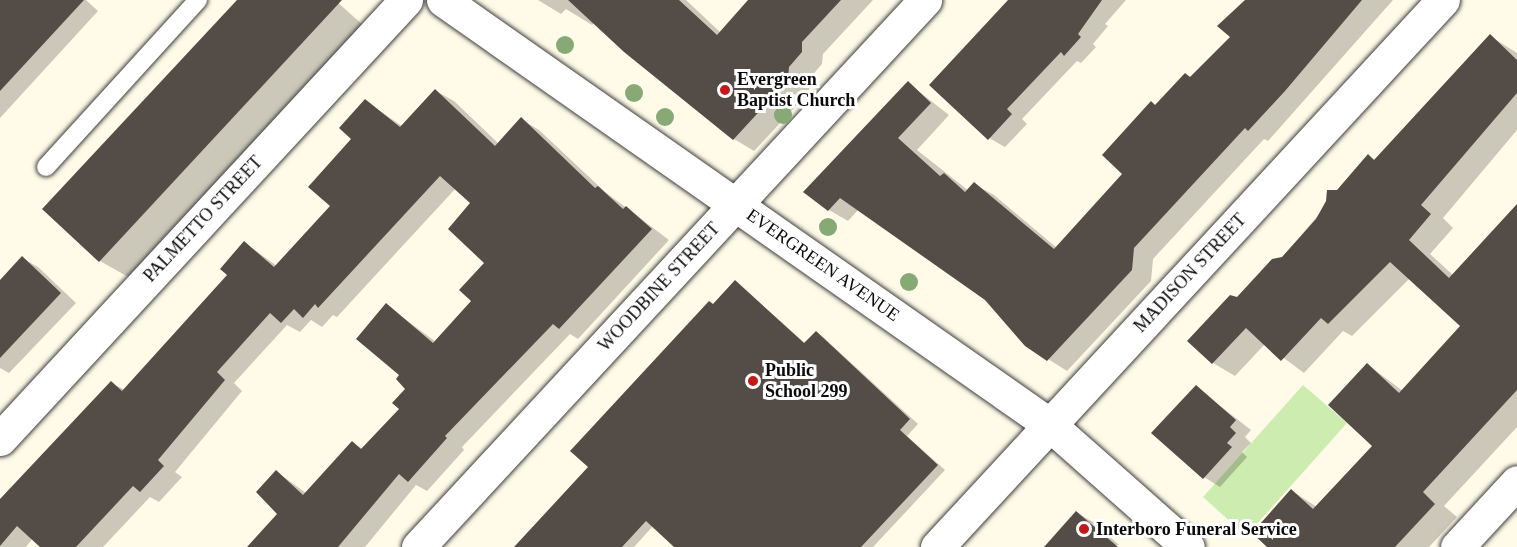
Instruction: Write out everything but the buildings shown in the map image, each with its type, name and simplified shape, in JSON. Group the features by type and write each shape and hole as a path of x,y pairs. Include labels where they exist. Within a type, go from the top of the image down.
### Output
{"street":[{"name":"PALMETTO STREET","path":"0,439 406,0"},
{"name":"EVERGREEN AVENUE","path":"443,0 1050,424 1188,547"},
{"name":"WOODBINE STREET","path":"418,547 924,0"},
{"name":"MADISON STREET","path":"937,547 1443,0"},
{"path":"1457,547 1517,482"}],"lane":[{"path":"46,167 198,0"}],"green space":[{"path":"1303,385 1347,423 1246,536 1203,497"}],"place":[{"name":"Evergreen Baptist Church","path":"725,90"},
{"name":"Public School 299","path":"753,381"},
{"name":"Interboro Funeral Service","path":"1084,529"}]}
